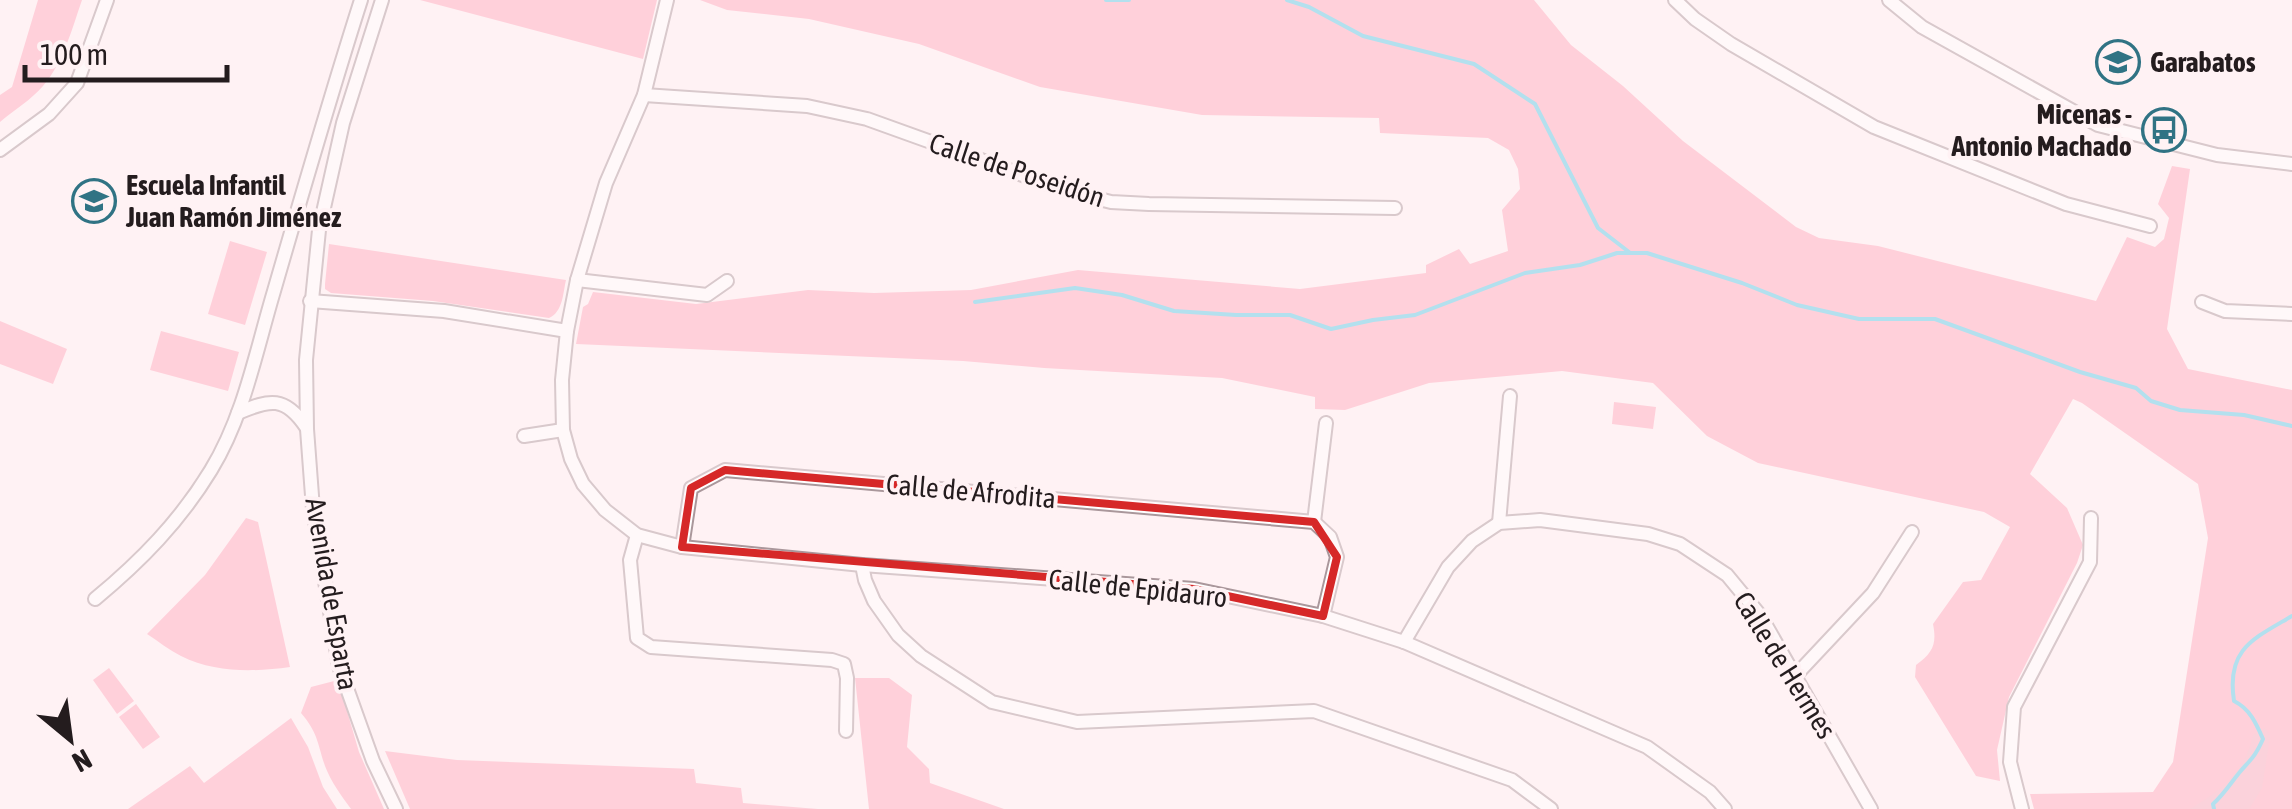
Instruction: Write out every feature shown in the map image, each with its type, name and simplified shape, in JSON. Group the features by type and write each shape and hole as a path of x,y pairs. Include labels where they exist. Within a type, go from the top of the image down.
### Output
{"street":[{"path":"0,150 50,114 77,84 107,0"},
{"path":"96,600 139,562 178,518 212,467 238,412 361,0"},
{"name":"Avenida de Esparta","path":"382,0 343,123 319,230 306,360 307,429 314,509 339,666 373,762 396,809"},
{"name":"Calle de Epidauro","path":"667,0 644,95 606,183 567,331 562,380 563,430 583,484 604,510 637,535 682,547 862,565 1194,589 1323,616 1404,642 1648,747 1710,792 1725,809"},
{"path":"1675,0 1695,20 1731,44 1874,127 2066,204 2150,226"},
{"path":"1889,0 1922,27 2098,124 2217,155 2292,164"},
{"name":"Calle de Poseidón","path":"644,95 807,106 867,119 1067,191 1112,202 1395,208"},
{"path":"293,223 311,223 319,230"},
{"path":"578,280 706,295 727,281"},
{"path":"310,301 444,312 567,331"},
{"path":"2202,302 2224,311 2292,314"},
{"path":"1404,642 1448,567 1472,540 1499,523 1510,396"},
{"path":"238,412 262,403 280,403 295,412 307,429"},
{"path":"1323,616 1338,557 1330,537 1314,522 1326,423"},
{"path":"524,436 563,430"},
{"name":"Calle de Afrodita","path":"682,547 691,488 726,470 1314,522"},
{"path":"2022,809 2010,762 2014,707 2090,562 2091,518"},
{"name":"Calle de Hermes","path":"1499,523 1540,520 1648,534 1680,544 1727,574 1760,615 1871,809"},
{"path":"1796,675 1873,593 1912,532"},
{"path":"637,535 630,560 638,638 651,647 844,664 846,731"},
{"path":"862,565 874,601 898,635 921,656 992,702 1077,722 1314,710 1512,780 1550,809"}],"highlighted area":[{"path":"725,470 1314,522 1337,557 1323,616 1194,589 682,547 691,488"}],"shaded area":[{"path":"38,0 82,0 50,77 0,122 0,95 12,87"},
{"path":"420,0 657,0 643,59"},
{"path":"700,0 1534,0 1571,45 1683,141 1796,227 1819,238 1878,246 2096,301 2127,237 2155,247 2164,239 2169,218 2158,204 2172,166 2190,169 2167,329 2188,369 2292,390 2292,809 2034,809 2030,794 2153,792 2173,762 2208,538 2198,484 2073,399 2030,474 2067,508 2083,545 2009,697 1997,750 2000,781 1976,776 1915,677 1916,665 1932,648 1933,624 1963,582 1981,580 2010,527 1984,512 1758,463 1707,436 1653,383 1562,371 1429,383 1345,410 1315,409 1315,397 1222,378 963,361 576,344 583,307 593,292 696,304 808,290 971,290 1078,270 1300,289 1426,273 1426,265 1459,249 1470,264 1508,251 1502,210 1520,189 1518,169 1509,150 1488,138 1380,133 1379,118 1202,115 1040,87 919,44 809,19 727,10"},
{"path":"230,241 267,252 245,325 208,314"},
{"path":"329,244 566,280 560,307 549,318 433,301 331,293 325,289"},
{"path":"0,321 67,349 53,384 0,364"},
{"path":"161,331 239,352 228,391 150,370"},
{"path":"1614,402 1656,407 1653,429 1612,424"},
{"path":"246,518 258,522 290,667 249,670 207,666 181,656 147,634 205,575"},
{"path":"109,668 134,701 117,714 93,680"},
{"path":"855,678 889,678 912,695 907,747 929,769 930,783 1004,809 869,809"},
{"path":"338,680 359,752 384,809 351,809 330,778 314,732 301,713 311,687"},
{"path":"136,704 160,737 143,749 119,717"},
{"path":"291,718 337,809 128,809 190,766 204,783"},
{"path":"2265,728 2270,736 2262,788 2249,809 2190,809 2230,779 2245,759 2253,735"},
{"path":"385,751 457,760 694,769 696,783 741,788 743,803 818,809 410,809"}],"waterway":[{"path":"1106,0 1129,0"},
{"path":"1287,0 1309,7 1363,36 1474,64 1535,104 1598,228 1629,252"},
{"path":"975,302 1075,288 1122,295 1174,311 1290,315 1331,329 1415,315 1525,273 1580,265 1617,253 1647,253 1797,305 1859,319 1935,319 2080,372 2136,388 2151,401 2180,410 2244,415 2292,426"},
{"path":"2214,809 2213,804 2263,739 2248,712 2234,701 2234,669 2254,639 2292,616"}],"place":[{"name":"Garabatos","path":"2118,62"},
{"name":"Micenas - Antonio Machado","path":"2164,130"},
{"name":"Escuela Infantil Juan Ramón Jiménez","path":"94,201"}]}
